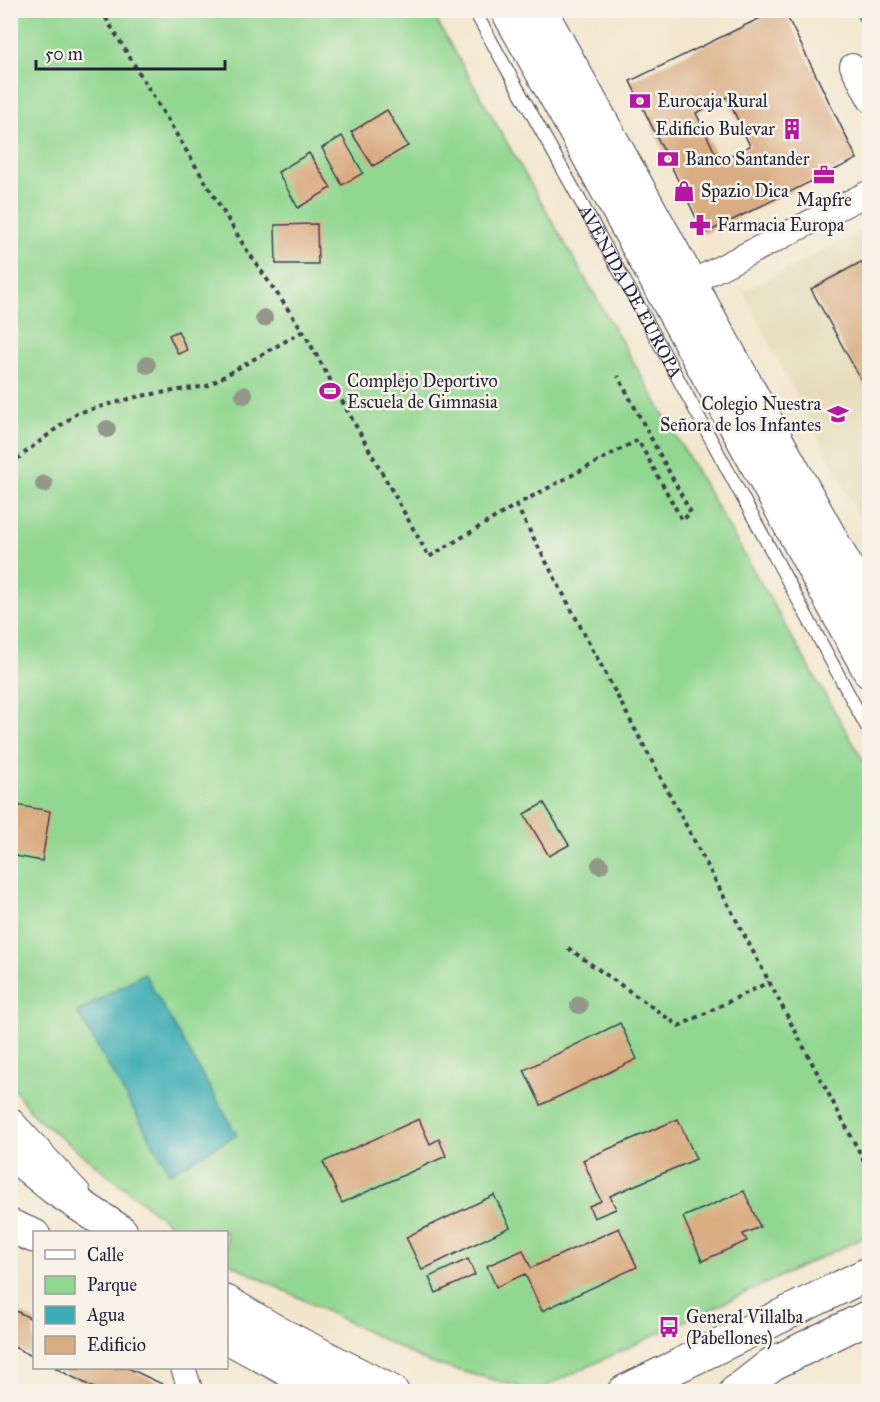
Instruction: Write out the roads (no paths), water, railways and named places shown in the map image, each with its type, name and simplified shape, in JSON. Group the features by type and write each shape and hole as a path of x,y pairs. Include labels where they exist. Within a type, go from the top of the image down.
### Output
{"main road":[{"name":"AVENIDA DE EUROPA","path":"507,10 870,672"},
{"path":"540,10 870,610"},
{"path":"10,1152 54,1188 111,1225"},
{"path":"10,1226 33,1236"},
{"path":"624,1392 870,1273"},
{"path":"228,1303 392,1392"},
{"path":"736,1392 772,1364 870,1316"},
{"path":"228,1337 328,1392"}],"street":[{"path":"852,66 870,100"},
{"path":"690,283 870,192"},
{"path":"10,1119 111,1225"},
{"path":"183,1369 191,1392"}],"lane":[{"name":"AVENIDA DE EUROPA","path":"474,10 641,310 870,733"}],"water":[{"path":"144,973 237,1135 170,1173 77,1012"}],"place":[{"name":"Eurocaja Rural","path":"640,101"},
{"name":"Edificio Bulevar","path":"792,129"},
{"name":"Banco Santander","path":"668,159"},
{"name":"Mapfre","path":"824,175"},
{"name":"Spazio Dica","path":"684,191"},
{"name":"Farmacia Europa","path":"700,225"},
{"name":"Complejo Deportivo Escuela de Gimnasia","path":"330,391"},
{"name":"Colegio Nuestra Señora de los Infantes","path":"838,414"},
{"name":"General Villalba (Pabellones)","path":"669,1327"}]}
